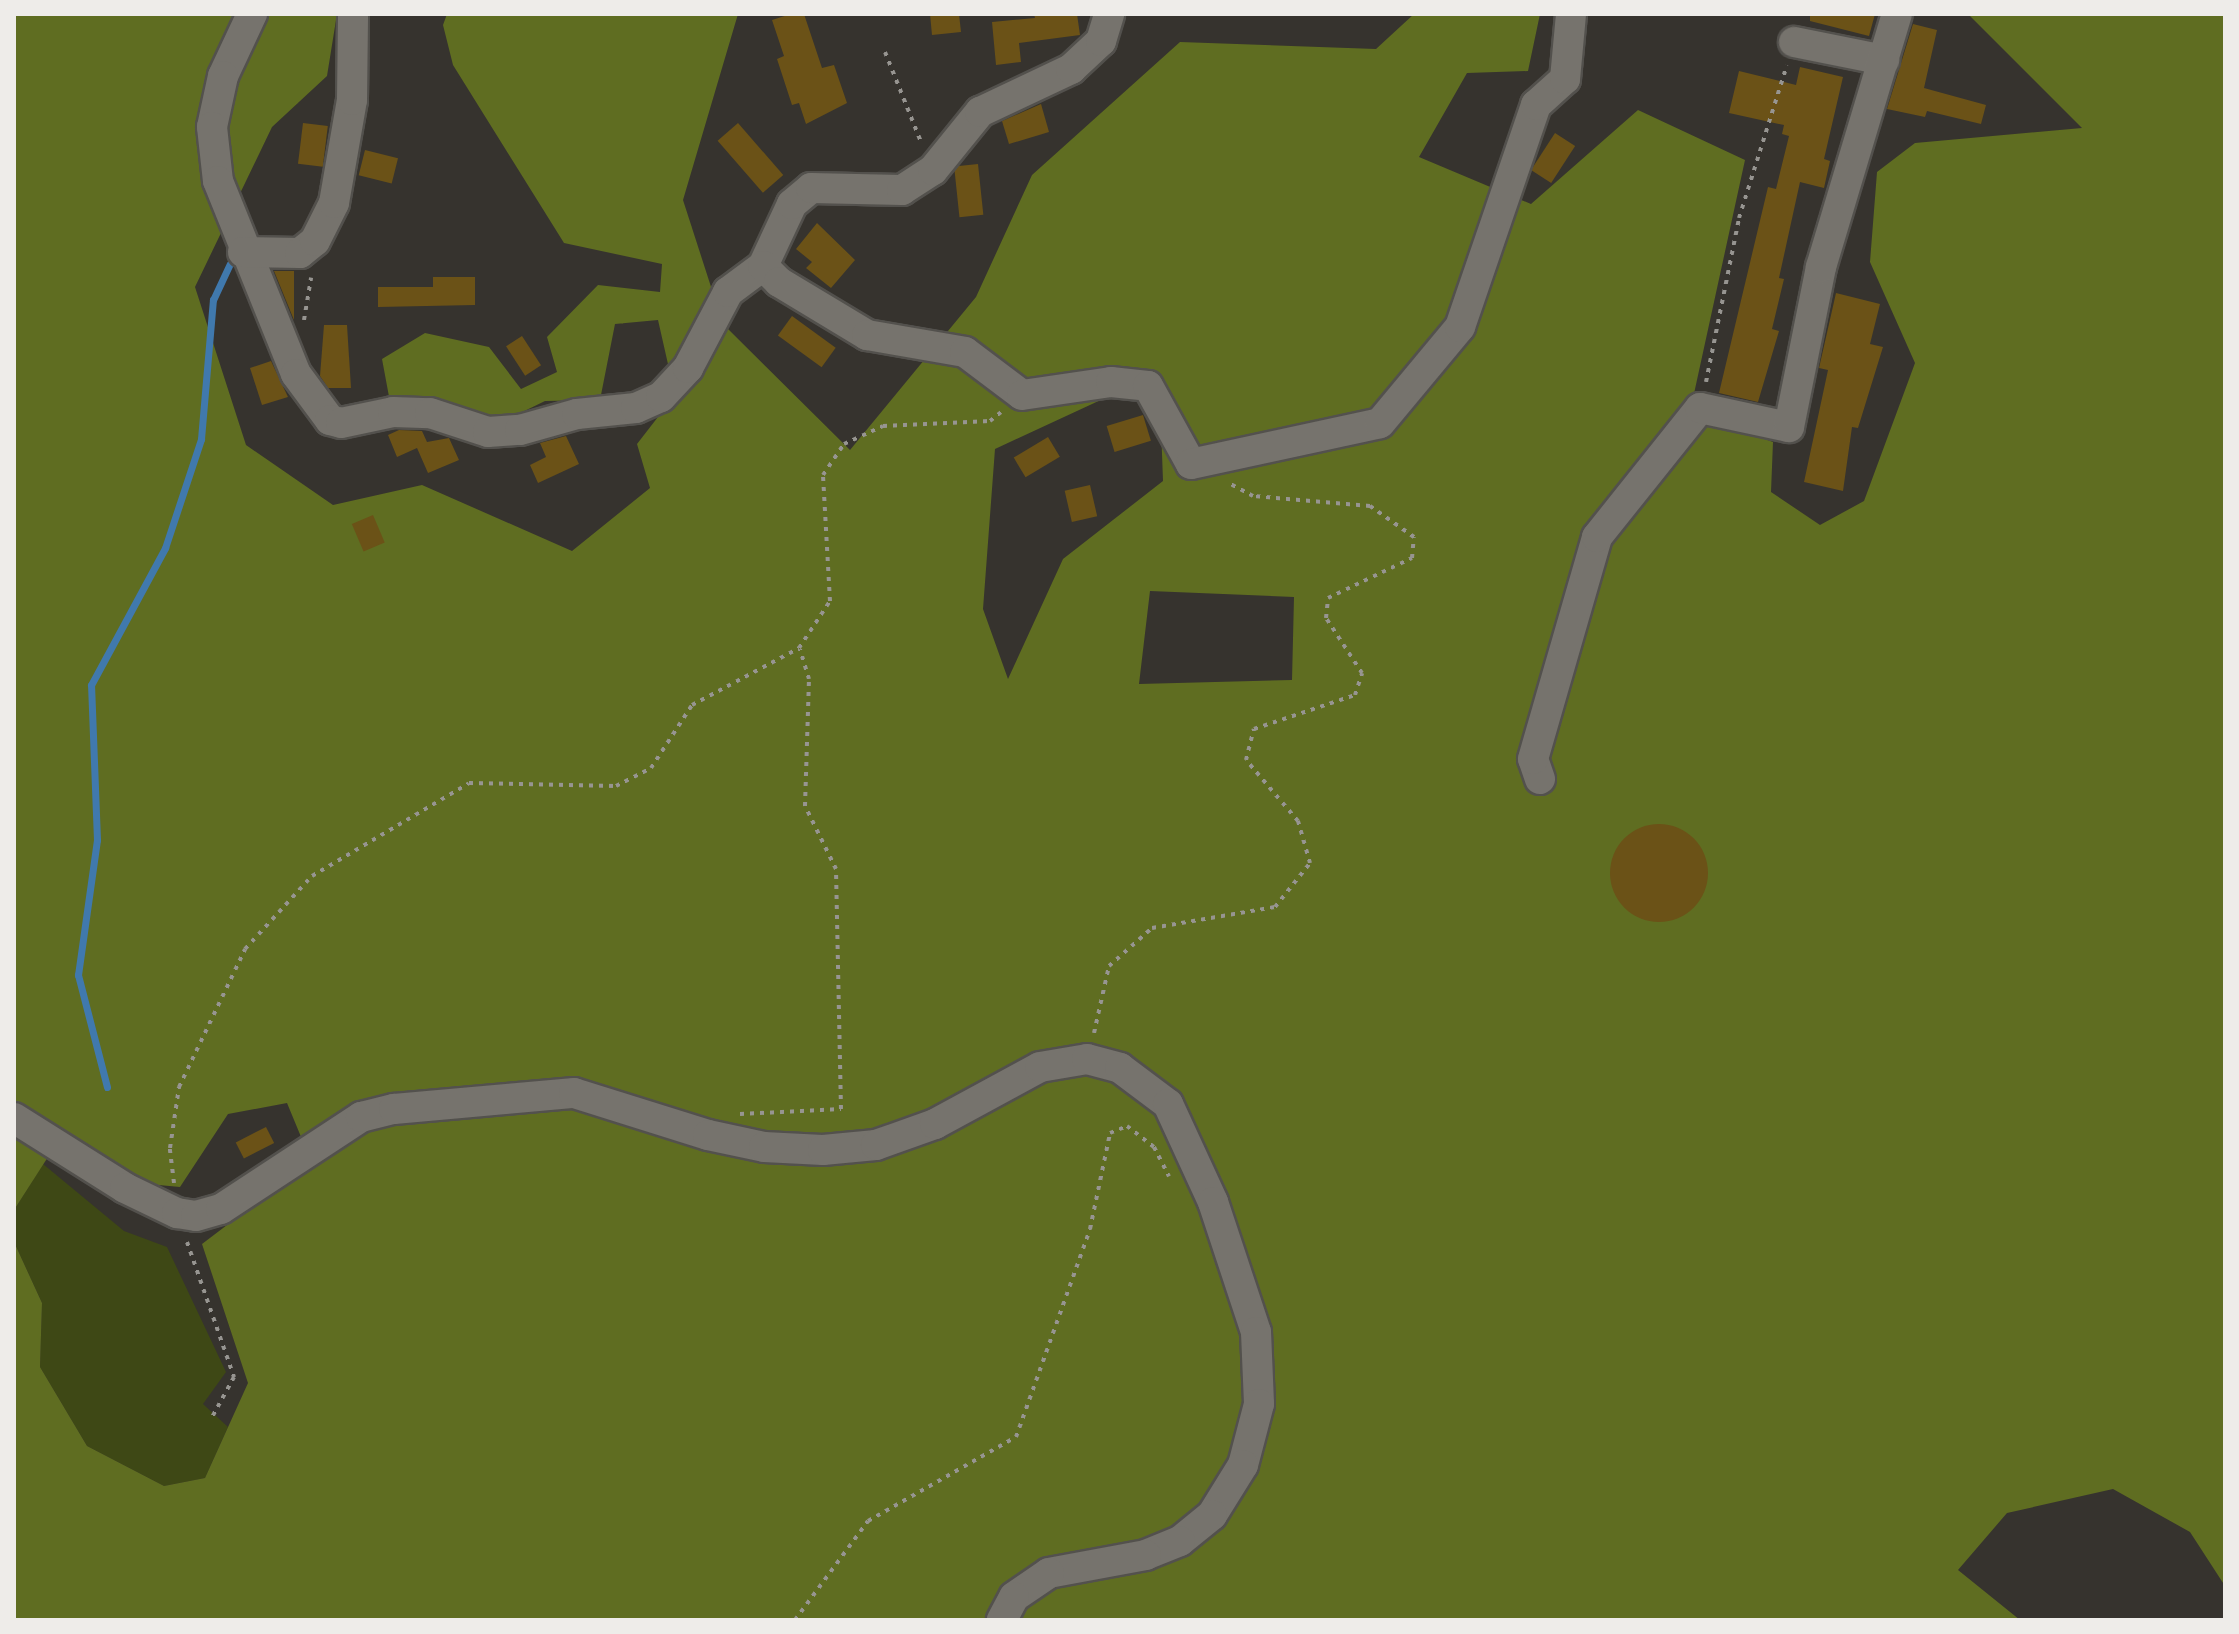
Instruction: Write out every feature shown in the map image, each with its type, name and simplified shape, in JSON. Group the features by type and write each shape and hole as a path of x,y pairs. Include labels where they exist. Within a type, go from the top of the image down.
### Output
{"street":[{"path":"252,14 223,76 212,127 218,181 243,252 296,374 330,420 341,423 393,412 430,413 488,432 520,430 577,414 636,408 661,397 688,368 728,292 763,266 792,204 811,188 902,190 933,170 980,112 1071,69 1101,41 1109,14"},
{"path":"243,252 300,253 315,241 334,203 352,100 353,14"},
{"path":"763,266 779,282 867,335 965,352 1022,395 1111,382 1148,386 1191,464 1380,423 1460,327 1536,105 1565,79 1571,14"},
{"path":"1540,779 1533,759 1589,551 1700,408 1789,427 1821,267 1897,14"},
{"path":"1794,42 1884,60"},
{"path":"14,1118 125,1188 177,1213 196,1216 221,1209 361,1117 394,1109 574,1093 708,1135 793,1149 876,1145 935,1124 1040,1067 1087,1059 1120,1068 1168,1104 1213,1202 1256,1332 1259,1404 1243,1465 1212,1515 1180,1541 1146,1555 1049,1573 1014,1597 1002,1620"}],"path":[{"path":"1700,408 1739,218 1794,42"},
{"path":"885,52 933,170"},
{"path":"211,1419 234,1377 177,1213 170,1148 179,1087 245,949 312,876 469,783 616,786 651,768 692,705 799,648 830,601 823,475 844,444 883,426 990,421 1022,395"},
{"path":"1087,1059 1109,966 1152,928 1275,907 1310,863 1298,821 1246,760 1254,729 1355,695 1362,673 1326,618 1328,598 1412,558 1414,537 1370,506 1253,496 1191,464"},
{"path":"708,1135 743,1113 841,1109 836,869 805,806 809,679 799,648"},
{"path":"795,1620 868,1521 1016,1437 1090,1229 1110,1133 1127,1126 1154,1147 1171,1179"}],"green space":[{"path":"14,14 337,14 327,76 272,127 195,287 246,445 333,505 422,485 572,551 650,488 637,444 675,395 658,320 615,324 600,400 545,401 506,420 390,402 382,359 425,333 489,347 521,389 557,372 547,337 598,285 660,292 662,264 564,243 453,65 443,25 447,14 738,14 683,200 723,324 850,450 976,297 1032,175 1180,42 1376,49 1414,14 1540,14 1528,71 1467,73 1419,157 1531,204 1638,110 1745,160 1690,412 1773,442 1771,492 1820,525 1864,501 1915,363 1870,262 1877,172 1915,143 2082,128 1968,14 2225,14 2225,1586 2190,1532 2113,1489 2007,1513 1958,1570 2020,1620 14,1620 14,1242 42,1303 40,1367 87,1446 164,1486 205,1478 248,1383 202,1244 311,1161 287,1103 228,1114 180,1187 148,1184 64,1132 14,1210","holes":["1159,373 1163,481 1063,559 1008,679 983,609 995,449","1150,591 1294,597 1292,680 1139,684"]},
{"path":"43,1164 124,1231 167,1247 226,1372 203,1404 228,1427 205,1478 164,1486 87,1446 40,1367 42,1303 14,1242 14,1210"}],"building":[{"path":"804,14 822,68 834,65 847,103 806,124 799,103 792,105 777,59 784,56 772,20"},
{"path":"930,14 959,14 961,32 932,35"},
{"path":"1034,14 1077,14 1080,35 1019,43 1021,62 996,65 992,22 1035,18"},
{"path":"1810,14 1875,14 1869,36 1810,21"},
{"path":"1913,24 1937,30 1924,88 1986,105 1981,124 1927,111 1925,117 1887,109"},
{"path":"1800,67 1843,77 1824,159 1830,161 1824,188 1800,182 1779,278 1784,279 1772,329 1779,331 1758,402 1719,393 1768,187 1776,189 1789,136 1782,134 1784,125 1729,113 1739,71 1796,85"},
{"path":"1041,104 1049,132 1009,144 1002,121"},
{"path":"303,123 328,126 323,167 298,164"},
{"path":"738,123 783,175 763,193 718,141"},
{"path":"1555,133 1575,146 1551,183 1531,170"},
{"path":"365,150 398,158 392,183 359,175"},
{"path":"978,164 983,215 959,217 954,167"},
{"path":"817,223 855,260 831,288 806,268 812,262 796,249"},
{"path":"274,271 294,271 294,320"},
{"path":"433,277 475,277 475,305 378,307 378,287 433,287"},
{"path":"1836,293 1880,304 1870,344 1883,347 1858,428 1852,427 1843,491 1804,482 1828,370 1819,368"},
{"path":"792,316 836,348 822,367 778,335"},
{"path":"324,325 347,325 351,388 328,388 320,376"},
{"path":"522,336 541,365 525,376 506,346"},
{"path":"271,361 288,397 262,405 250,368"},
{"path":"1143,415 1151,441 1115,452 1107,426"},
{"path":"399,430 422,431 427,442 449,438 459,460 428,473 417,448 397,457 388,435"},
{"path":"566,436 579,464 538,483 530,465 546,457 540,443"},
{"path":"1048,437 1060,457 1026,477 1014,458"},
{"path":"1090,485 1097,516 1072,522 1065,491"},
{"path":"373,515 385,543 364,552 352,524"},
{"path":"1659,824 1678,828 1694,838 1704,854 1708,873 1704,892 1694,908 1678,918 1659,922 1640,918 1624,908 1614,892 1610,873 1614,854 1624,838 1640,828"},
{"path":"266,1127 274,1143 244,1158 236,1142"}],"waterway":[{"path":"107,1087 78,975 97,840 91,685 165,548 201,439 213,300 230,264"}]}
